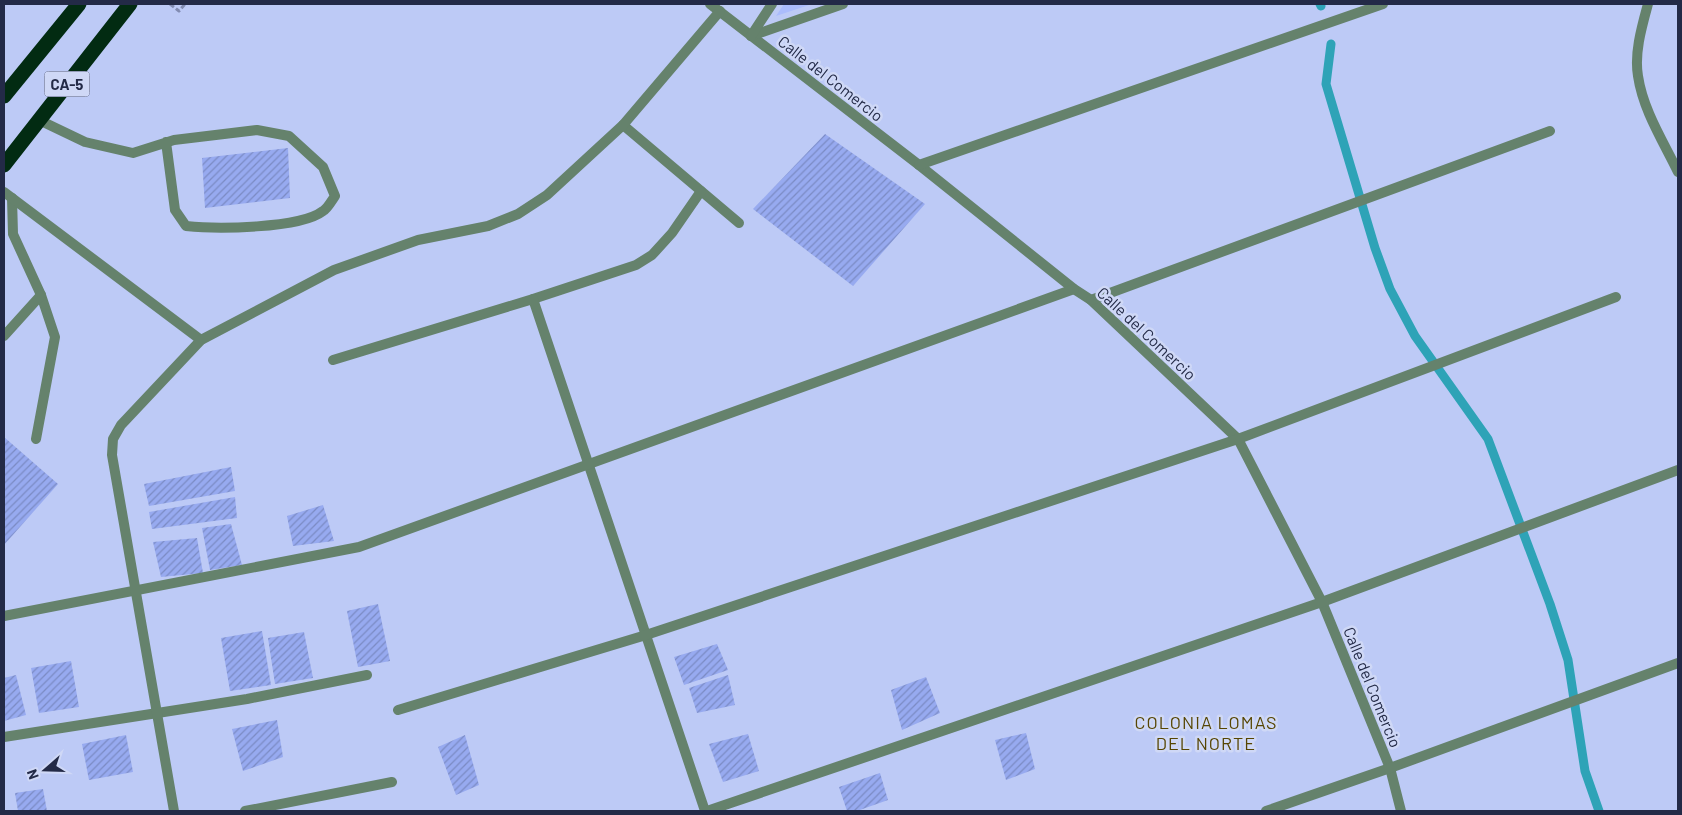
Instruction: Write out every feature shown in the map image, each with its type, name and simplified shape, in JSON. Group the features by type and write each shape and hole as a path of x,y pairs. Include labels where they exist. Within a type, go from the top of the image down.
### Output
{"highway":[{"name":"CA-5","path":"4,96 79,4"},
{"name":"CA-5","path":"4,165 130,4"}],"street":[{"name":"Calle del Comercio","path":"710,4 919,165 1074,289 1091,300 1238,439 1322,602 1390,768 1401,811"},
{"path":"751,36 772,4"},
{"path":"751,36 843,4"},
{"path":"919,165 1383,4"},
{"path":"1648,4 1639,38 1637,75 1648,112 1678,172"},
{"path":"174,811 112,455 112,439 121,425 201,340 334,270 377,252 418,240 488,226 518,214 547,195 623,125 720,11"},
{"path":"39,120 85,142 133,153 166,142 256,130 289,136 323,167 335,196 323,211 296,222 212,229 186,226 176,210 166,142"},
{"path":"623,125 739,223"},
{"path":"1091,300 1550,131"},
{"path":"333,360 533,299 636,265 652,255 672,233 700,191"},
{"path":"8,195 201,340"},
{"path":"8,195 13,234 41,295 55,337 36,439"},
{"path":"4,616 359,547 1074,289"},
{"path":"4,336 41,295"},
{"path":"398,710 646,635 1238,439 1616,297"},
{"path":"533,299 706,811 1322,602 1678,470"},
{"path":"1266,811 1678,663"},
{"path":"4,737 156,714 367,675"},
{"path":"245,811 392,782"}],"path":[{"path":"170,4 179,11 185,4"}],"shaded area":[{"path":"784,4 812,4 776,16"}],"building":[{"path":"825,134 925,204 853,286 753,209"},
{"path":"288,148 290,198 205,208 202,158"},
{"path":"4,437 58,484 4,545"},
{"path":"231,467 235,491 149,506 144,484"},
{"path":"235,497 237,518 152,529 149,512"},
{"path":"323,505 334,541 293,546 287,516"},
{"path":"231,524 242,565 210,570 202,528"},
{"path":"197,538 203,573 161,577 153,542"},
{"path":"378,604 390,661 358,667 347,611"},
{"path":"262,631 271,685 230,691 221,638"},
{"path":"304,632 313,678 275,684 268,638"},
{"path":"717,644 728,670 684,685 674,657"},
{"path":"71,661 79,707 39,713 31,668"},
{"path":"16,675 26,715 4,721 4,678"},
{"path":"728,675 735,705 697,713 689,688"},
{"path":"926,677 940,713 902,730 891,690"},
{"path":"277,720 283,757 243,771 232,729"},
{"path":"1026,733 1035,769 1006,780 995,740"},
{"path":"748,734 759,771 723,782 709,744"},
{"path":"126,735 133,772 89,780 82,744"},
{"path":"465,735 479,785 456,795 438,747"},
{"path":"880,773 888,800 857,811 847,811 839,787"},
{"path":"43,789 47,811 18,811 15,793"}],"waterway":[{"path":"1331,44 1326,84 1375,248 1390,289 1415,336 1488,439 1550,604 1568,660 1585,771 1599,811"}],"district":[{"name":"COLONIA LOMAS DEL NORTE","path":"1206,732"}]}
